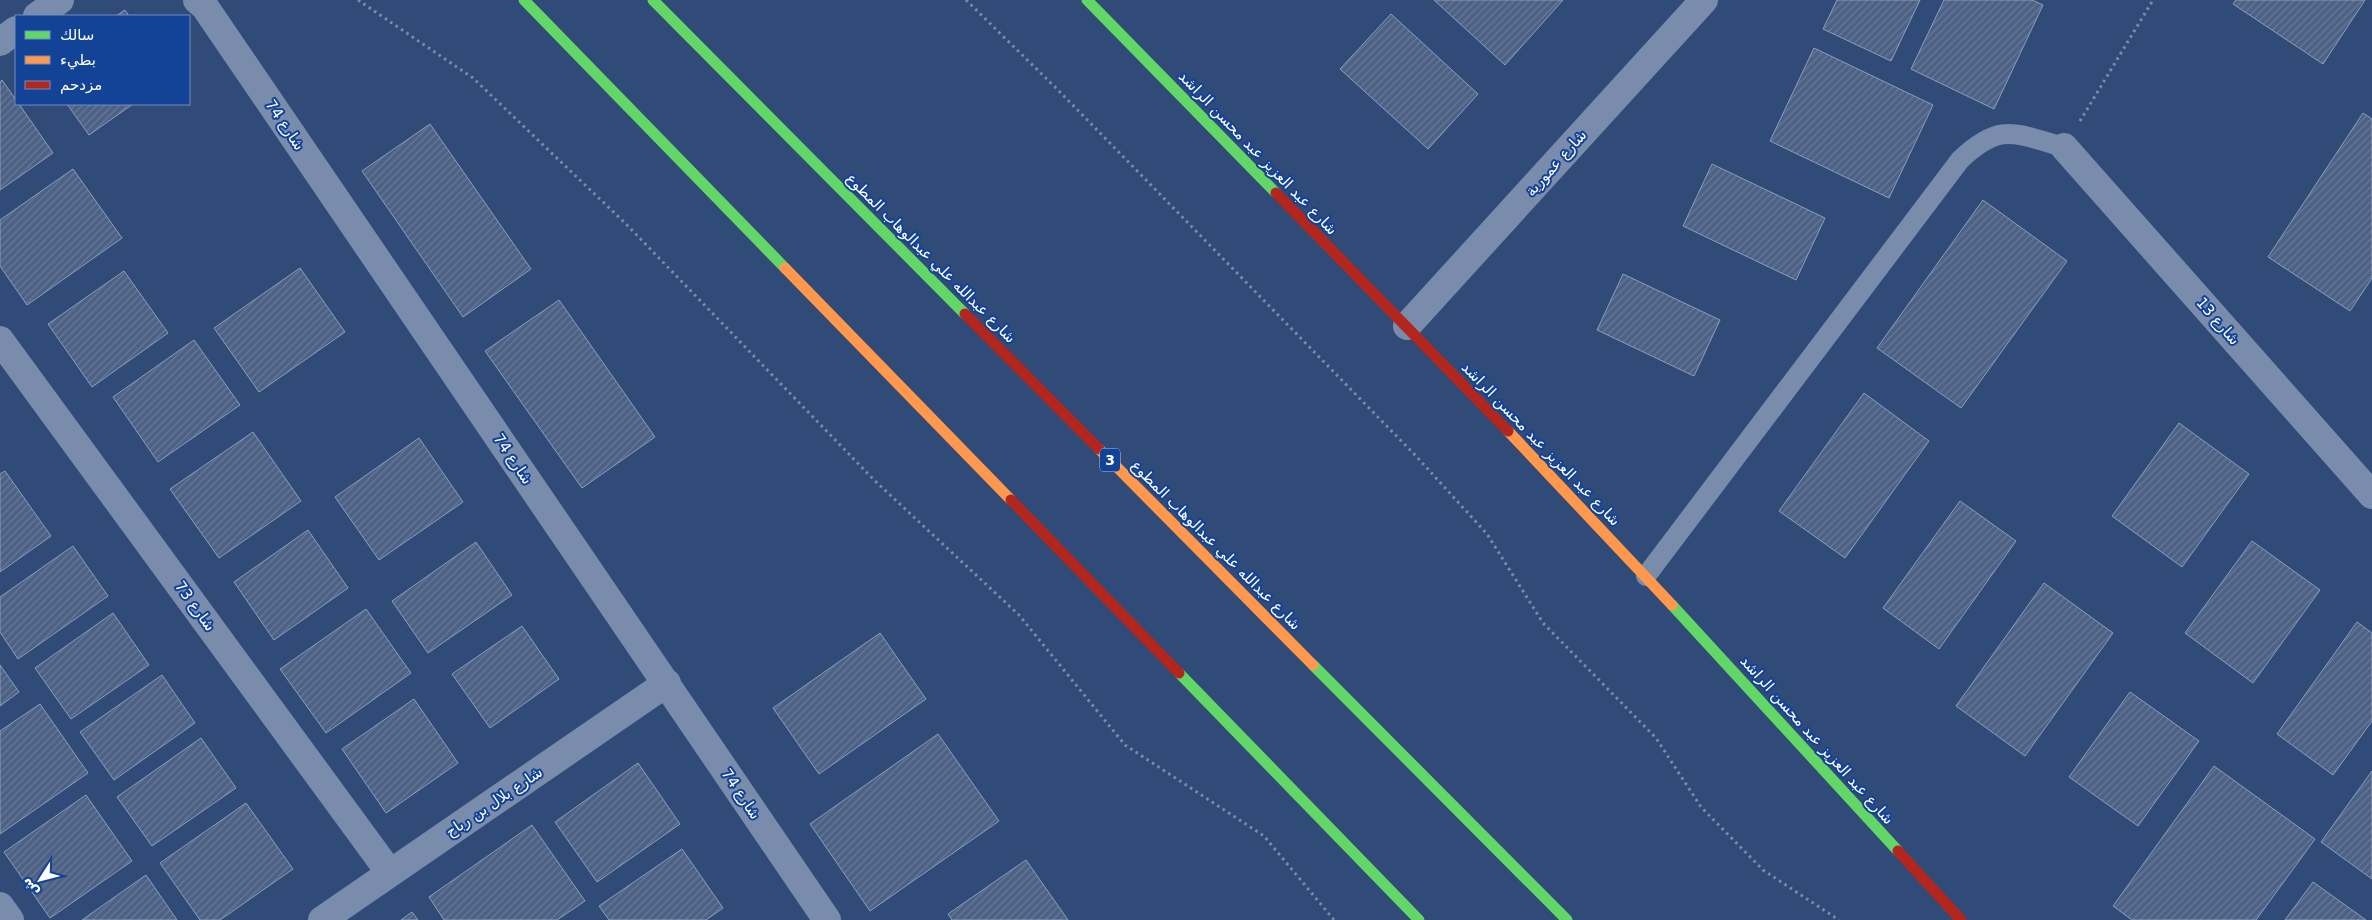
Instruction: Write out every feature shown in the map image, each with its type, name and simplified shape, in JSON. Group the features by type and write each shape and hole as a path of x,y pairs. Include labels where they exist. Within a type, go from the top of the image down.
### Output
{"main road":[{"path":"524,0 1419,920"},
{"name":"شارع عبدالله علي عبدالوهاب المطوع","path":"653,0 1567,920"},
{"name":"شارع عبد العزيز عبد محسن الراشد","path":"1087,0 1407,326 1646,576 1962,920"}],"street":[{"path":"38,15 60,0"},
{"name":"شارع 74","path":"197,0 210,16 666,683 825,919"},
{"name":"شارع عمورية","path":"1407,326 1704,0"},
{"path":"0,42 15,31"},
{"name":"شارع 13","path":"2064,147 2372,495"},
{"name":"شارع 73","path":"0,340 390,873"},
{"name":"شارع بلال بن رباح","path":"322,920 666,683"},
{"path":"0,906 10,920"}],"lane":[{"path":"1646,576 1960,160 1988,137 2011,133 2064,147"}],"path":[{"path":"358,0 473,78 626,224 874,480 1019,615 1126,745 1264,836 1334,920"},
{"path":"966,0 1065,97 1416,456 1487,534 1543,623 1656,738 1701,807 1763,870 1839,920"},
{"path":"2064,147 2153,0"}],"building":[{"path":"1434,0 1563,0 1505,65"},
{"path":"1837,0 1920,0 1891,61 1823,29"},
{"path":"1944,0 2032,0 2043,5 1994,109 1911,69"},
{"path":"2236,0 2365,0 2323,64 2233,4"},
{"path":"125,10 128,15 118,15"},
{"path":"1391,14 1478,94 1428,149 1340,69"},
{"path":"1814,48 1933,105 1889,198 1770,141"},
{"path":"2,80 15,99 15,105 20,105 53,153 0,190 0,82"},
{"path":"68,105 132,105 89,135"},
{"path":"2363,113 2372,119 2372,278 2350,311 2268,257"},
{"path":"430,124 531,269 463,317 362,171"},
{"path":"1712,164 1825,218 1796,280 1683,226"},
{"path":"73,169 122,238 27,305 0,266 0,220"},
{"path":"1983,200 2067,261 1961,408 1877,348"},
{"path":"300,268 345,332 259,392 214,328"},
{"path":"124,271 168,333 92,387 48,324"},
{"path":"1623,274 1720,320 1694,376 1597,330"},
{"path":"559,300 655,437 582,488 485,351"},
{"path":"194,340 240,405 158,462 113,397"},
{"path":"1864,393 1929,441 1845,558 1779,511"},
{"path":"2179,423 2249,474 2182,567 2112,516"},
{"path":"253,432 301,501 219,558 170,489"},
{"path":"419,438 463,502 379,560 335,497"},
{"path":"5,471 51,536 0,572 0,474"},
{"path":"1960,501 2016,541 1939,649 1883,608"},
{"path":"308,530 348,588 274,640 234,582"},
{"path":"2252,541 2320,590 2253,683 2185,633"},
{"path":"476,542 512,595 428,653 392,601"},
{"path":"73,546 108,596 18,659 0,632 0,597"},
{"path":"2044,583 2113,633 2025,756 1956,706"},
{"path":"366,609 411,673 326,733 280,669"},
{"path":"113,613 149,665 71,719 35,668"},
{"path":"2357,622 2372,633 2372,721 2333,775 2277,734"},
{"path":"522,626 559,679 490,728 452,674"},
{"path":"880,633 926,699 819,774 773,708"},
{"path":"0,665 19,692 0,706"},
{"path":"162,675 195,723 114,780 80,732"},
{"path":"2130,692 2199,741 2138,826 2069,777"},
{"path":"414,699 458,763 386,813 342,749"},
{"path":"40,704 88,773 0,834 0,731"},
{"path":"938,734 999,821 870,911 810,824"},
{"path":"201,738 236,788 152,846 117,797"},
{"path":"638,763 680,824 597,882 555,822"},
{"path":"2214,766 2315,839 2256,920 2132,920 2113,906"},
{"path":"2372,771 2372,879 2321,842"},
{"path":"86,795 132,861 50,918 4,852"},
{"path":"246,803 293,869 220,920 200,920 160,863"},
{"path":"532,825 585,901 557,920 444,920 429,897"},
{"path":"682,849 723,908 706,920 609,920 599,906"},
{"path":"1026,860 1068,920 952,920 948,914"},
{"path":"146,875 177,920 82,920"},
{"path":"2313,882 2366,920 2285,920"},
{"path":"412,912 418,920 401,920"}],"traffic: fast":[{"path":"524,0 785,268"},
{"path":"653,0 965,314"},
{"path":"1087,0 1276,193"},
{"path":"1672,605 1898,851"},
{"path":"1313,665 1567,920"},
{"path":"1179,673 1419,920"}],"traffic: slow":[{"path":"785,268 1011,500"},
{"path":"1508,431 1672,605"},
{"path":"1099,449 1313,665"}],"traffic: jam":[{"path":"1276,193 1508,431"},
{"path":"965,314 1099,449"},
{"path":"1011,500 1179,673"},
{"path":"1898,851 1961,920"}]}
